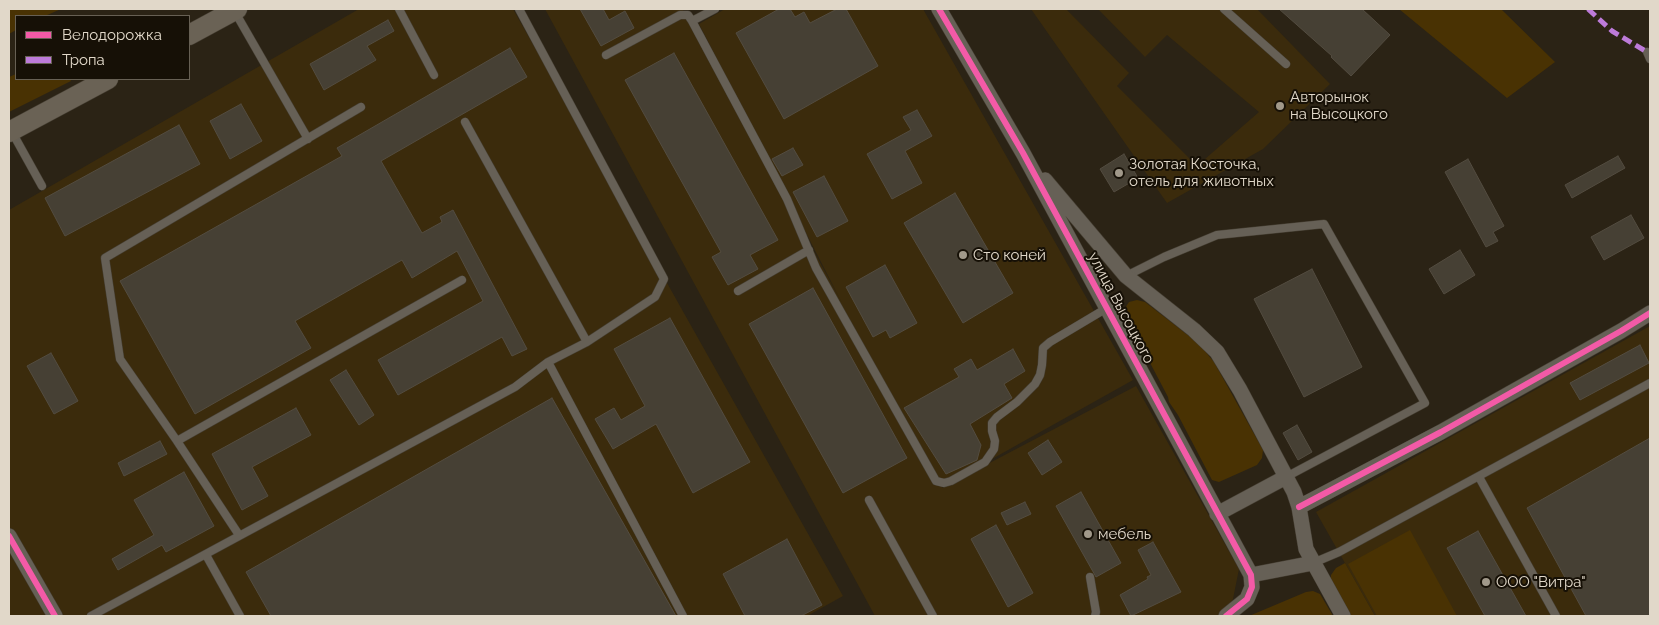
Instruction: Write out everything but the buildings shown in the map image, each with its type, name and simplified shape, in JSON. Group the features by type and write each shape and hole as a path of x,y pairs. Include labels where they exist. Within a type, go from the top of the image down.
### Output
{"main road":[{"path":"190,34 236,10"},
{"path":"10,131 106,80"}],"street":[{"name":"улица Высоцкого","path":"939,9 1023,154 1251,575"},
{"name":"улица Высоцкого","path":"1023,154 1126,276 1175,314 1217,352 1240,390 1286,477 1299,507 1306,549 1313,563"},
{"path":"1299,507 1441,432 1650,313"},
{"path":"1217,514 1286,477"},
{"path":"9,536 55,616"},
{"path":"1226,616 1246,599 1252,587 1251,575 1313,563 1343,616"}],"lane":[{"path":"399,9 434,75"},
{"path":"91,616 514,387 548,362 587,342 655,297 664,279 519,9"},
{"path":"692,21 715,9"},
{"path":"1224,9 1286,64"},
{"path":"236,10 308,138"},
{"path":"606,54 680,15 688,15 787,199 816,268 936,481 944,483 985,462 994,449 995,441 992,423 1035,384 1040,375 1043,348 1107,308"},
{"path":"239,535 120,359 105,258 361,107"},
{"path":"465,122 587,342"},
{"path":"10,131 42,186"},
{"path":"1126,276 1164,257 1217,236 1324,224 1425,403 1286,477"},
{"path":"738,291 809,250"},
{"path":"177,441 462,280"},
{"path":"548,362 684,616"},
{"path":"1313,563 1339,552 1650,383"},
{"path":"1479,477 1556,616"},
{"path":"869,500 933,616"},
{"path":"206,555 240,616"},
{"path":"1090,577 1096,612 1095,616"}],"shaded area":[{"path":"9,9 61,9 47,15 15,15 15,31 9,34"},
{"path":"359,9 513,9 843,596 807,616 9,616 9,210"},
{"path":"545,9 685,9 683,10 842,303 699,24 725,9 923,9 1133,380 942,488 1136,386 1239,569 1233,599 1223,616 875,616"},
{"name":"Авторынок на Высоцкого","path":"1031,9 1066,9 1129,73 1117,86 1197,166 1259,112 1167,35 1145,57 1098,9 1257,9 1330,84 1263,149 1167,203"},
{"path":"1399,9 1501,9 1555,62 1507,98"},
{"path":"15,74 15,80 71,81 9,112 9,77"},
{"path":"1137,300 1145,302 1199,344 1214,362 1263,450 1262,458 1257,465 1219,482 1212,480 1178,415 1169,402 1126,317 1125,309 1127,305 1129,302"},
{"path":"1650,326 1650,616 1375,616 1316,512"},
{"path":"1410,530 1457,616 1377,616 1348,564"},
{"path":"1345,563 1375,616 1349,616 1331,583 1331,575 1336,568"},
{"path":"1313,591 1320,594 1333,616 1249,616 1306,592"}],"marked path":[{"path":"1588,9 1612,31 1647,52"}],"cycle path":[{"path":"939,9 1023,153 1251,575 1252,587 1247,599 1226,616"},
{"path":"1299,507 1441,432 1650,313"},
{"path":"9,536 55,616"}],"place":[{"name":"Авторынок на Высоцкого","path":"1280,106"},
{"name":"Золотая Косточка, отель для животных","path":"1119,173"},
{"name":"Сто коней","path":"963,255"},
{"name":"мебель","path":"1088,534"},
{"name":"ООО \"Витра\"","path":"1486,582"}]}
